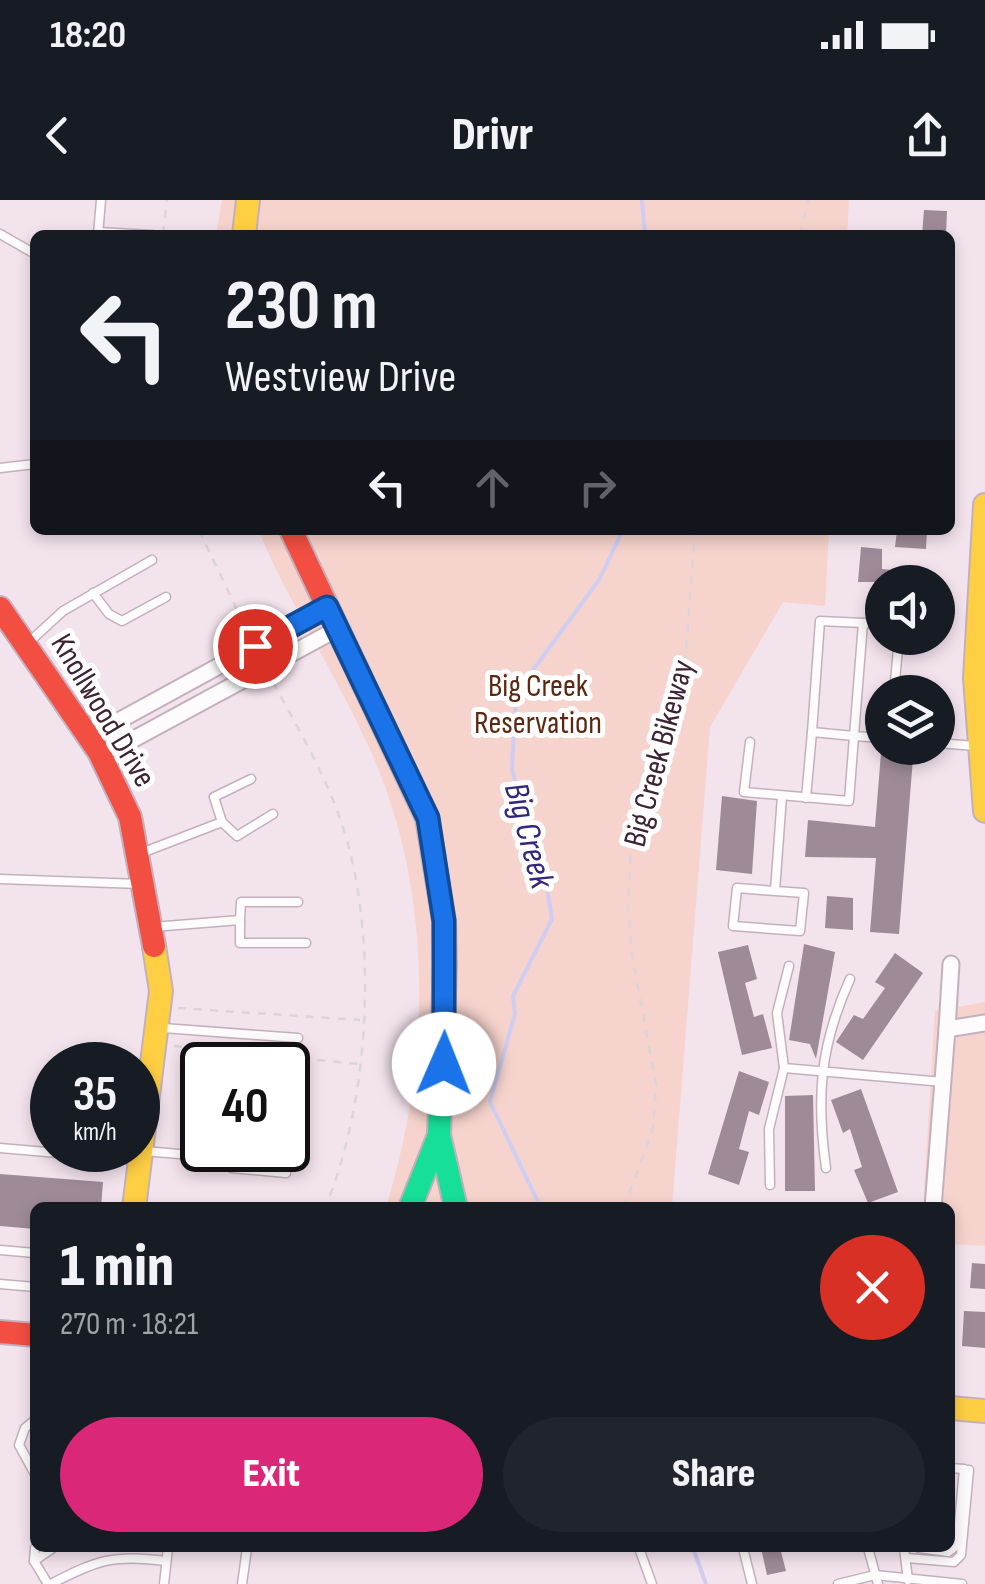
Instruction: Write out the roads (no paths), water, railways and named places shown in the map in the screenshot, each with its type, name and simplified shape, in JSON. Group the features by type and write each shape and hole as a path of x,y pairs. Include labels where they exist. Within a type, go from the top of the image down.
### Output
{"street":[{"path":"245,230 248,200"},
{"path":"985,507 975,678 985,811"},
{"path":"293,535 428,818 444,921 446,980 439,1135 455,1202"},
{"path":"95,746 168,694 327,607"},
{"name":"Knollwood Drive","path":"0,608 95,746 130,817 146,884 161,991 156,1042"},
{"path":"95,746 121,746 337,629"},
{"path":"248,650 259,671"},
{"path":"168,694 180,714"},
{"path":"933,1202 950,964"},
{"path":"947,1029 985,1023"},
{"path":"412,1202 439,1135"},
{"name":"Knollwood Drive","path":"135,1202 138,1172"},
{"path":"0,1332 30,1334"},
{"path":"955,1408 985,1411"}],"lane":[{"path":"98,230 101,200"},
{"path":"0,234 30,251"},
{"path":"0,468 30,465"},
{"path":"26,644 63,611 152,560"},
{"path":"94,594 122,621 166,598"},
{"path":"750,742 744,792 782,796 806,798 849,801 863,623 820,621 806,798"},
{"path":"812,732 865,737"},
{"path":"955,744 980,746"},
{"path":"252,780 214,797 222,822 237,836 274,814"},
{"path":"776,891 782,796"},
{"path":"140,853 222,822"},
{"path":"0,878 146,884"},
{"path":"737,888 776,891 804,893 800,930 733,926 737,888"},
{"path":"298,902 241,902 240,944 306,942"},
{"path":"153,926 240,920"},
{"path":"770,1185 768,1130 784,1068 777,1013 789,966"},
{"path":"826,1168 820,1122 825,1042 850,979"},
{"path":"158,1027 298,1038"},
{"path":"784,1068 943,1082"},
{"path":"0,1148 30,1150"},
{"path":"0,1250 30,1252"},
{"path":"0,1284 30,1287"},
{"path":"30,1424 24,1428 19,1446 30,1465"},
{"path":"955,1468 967,1469"},
{"path":"955,1544 967,1469"},
{"path":"908,1580 905,1552 954,1562 961,1554 967,1469"},
{"path":"35,1552 34,1561 49,1584 91,1563 122,1555 166,1561"},
{"path":"34,1561 47,1552"},
{"path":"164,1584 167,1552"},
{"path":"242,1584 246,1552"},
{"path":"640,1552 652,1584"},
{"path":"744,1552 752,1584"},
{"path":"869,1552 876,1579"},
{"path":"838,1584 876,1579 962,1584"}],"waterway":[{"name":"Big Creek","path":"642,200 645,230"},
{"name":"Big Creek","path":"538,1202 490,1102 515,1014 513,996 552,919 546,881 512,770 516,693 599,580 621,535"},
{"name":"Big Creek","path":"694,1552 706,1584"}],"park label":[{"name":"Big Creek Reservation","path":"538,704"}]}
